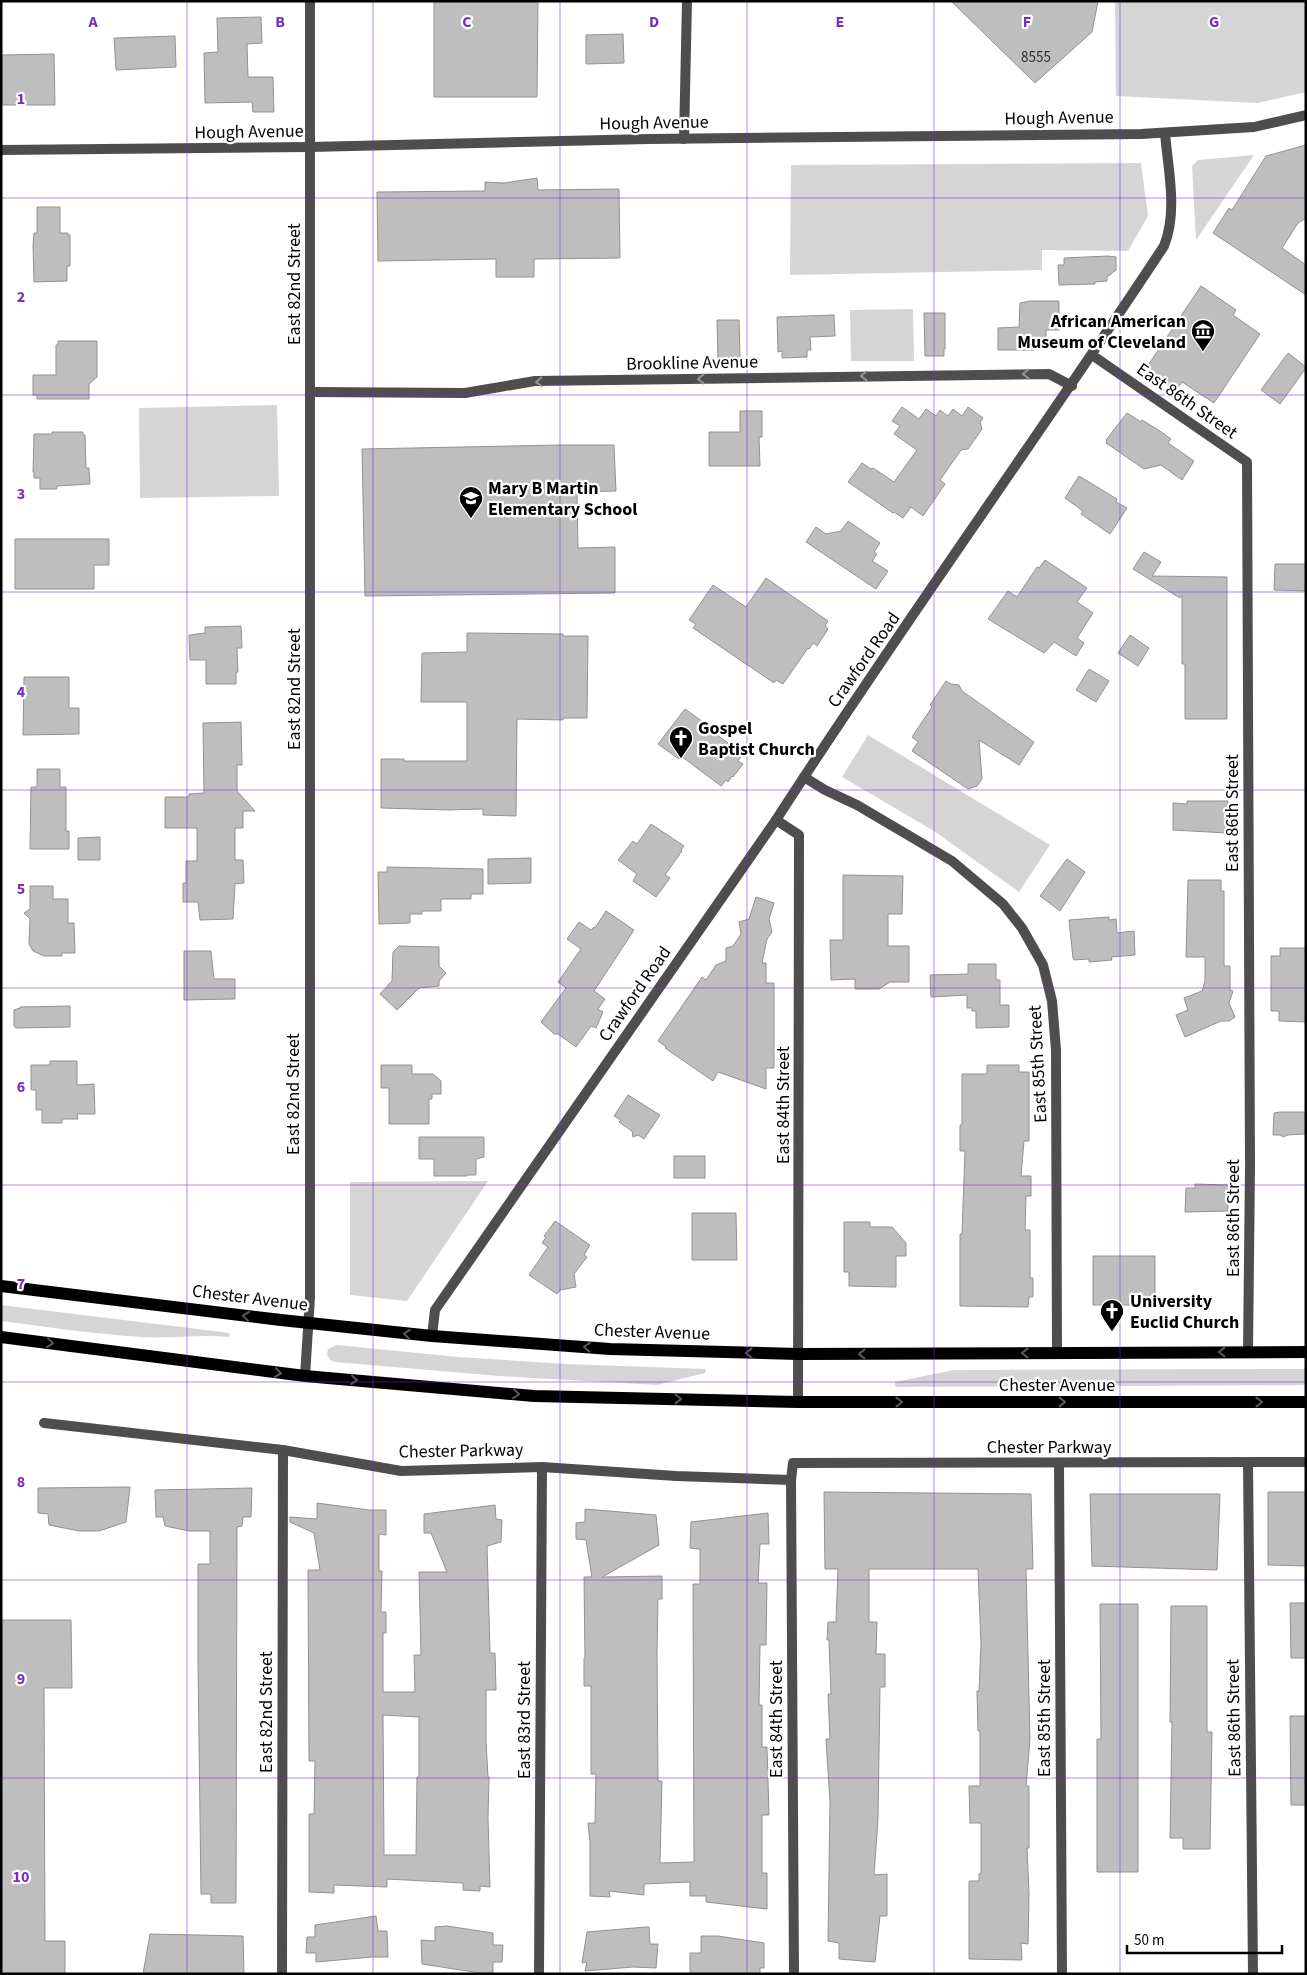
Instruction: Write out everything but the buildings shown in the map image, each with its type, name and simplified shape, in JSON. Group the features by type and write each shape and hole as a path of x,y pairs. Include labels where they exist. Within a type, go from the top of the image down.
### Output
{"main road":[{"name":"Chester Avenue","path":"1,1286 432,1336 610,1349 798,1354 1306,1352"},
{"name":"Chester Avenue","path":"1,1337 306,1376 534,1396 798,1402 1306,1402"}],"street":[{"name":"East 82nd Street","path":"306,1376 309,1323 310,1"},
{"path":"684,139 687,1"},
{"name":"Hough Avenue","path":"1,150 310,147 684,139 1166,133 1254,127 1306,115"},
{"name":"Crawford Road","path":"432,1336 435,1310 776,820 1072,386 1164,246 1170,232 1172,216 1166,133"},
{"name":"East 86th Street","path":"1092,355 1247,462 1250,1146 1248,1352"},
{"name":"Brookline Avenue","path":"310,392 465,393 535,381 1049,374 1072,386"},
{"name":"East 85th Street","path":"804,777 931,848 967,872 992,893 1013,916 1043,964 1052,1001 1056,1050 1057,1353"},
{"name":"East 84th Street","path":"776,820 799,835 798,1402"},
{"name":"Chester Parkway","path":"44,1423 283,1450 401,1471 542,1466 676,1476 791,1480"},
{"name":"East 82nd Street","path":"282,1974 283,1450"},
{"name":"East 86th Street","path":"1248,1462 1253,1974"},
{"name":"Chester Parkway","path":"793,1463 1306,1462"},
{"name":"East 84th Street","path":"793,1463 791,1480 794,1974"},
{"name":"East 85th Street","path":"1059,1463 1062,1974"},
{"name":"East 83rd Street","path":"539,1974 542,1466"}],"shaded area":[{"path":"1115,1 1306,1 1306,92 1258,103 1116,96"},
{"path":"1254,155 1196,240 1192,166 1198,160"},
{"path":"1141,163 1148,216 1128,251 1042,250 1042,270 790,275 791,165"},
{"path":"913,309 914,361 851,361 850,310"},
{"path":"277,405 279,496 140,498 139,408"},
{"path":"868,735 1050,845 1019,892 934,831 842,777"},
{"path":"488,1181 407,1301 350,1295 350,1182"},
{"path":"1,1305 230,1333 229,1337 152,1337 71,1330 1,1321"},
{"path":"337,1345 458,1357 566,1364 706,1369 705,1373 657,1385 499,1376 335,1362 330,1360 327,1355 328,1349"},
{"path":"1306,1369 1306,1385 895,1387 895,1382 954,1370"}],"place":[{"name":"African American Museum of Cleveland","path":"1203,352"},
{"name":"Mary B Martin Elementary School","path":"471,519"},
{"name":"Gospel Baptist Church","path":"681,759"},
{"name":"University Euclid Church","path":"1112,1332"}]}
